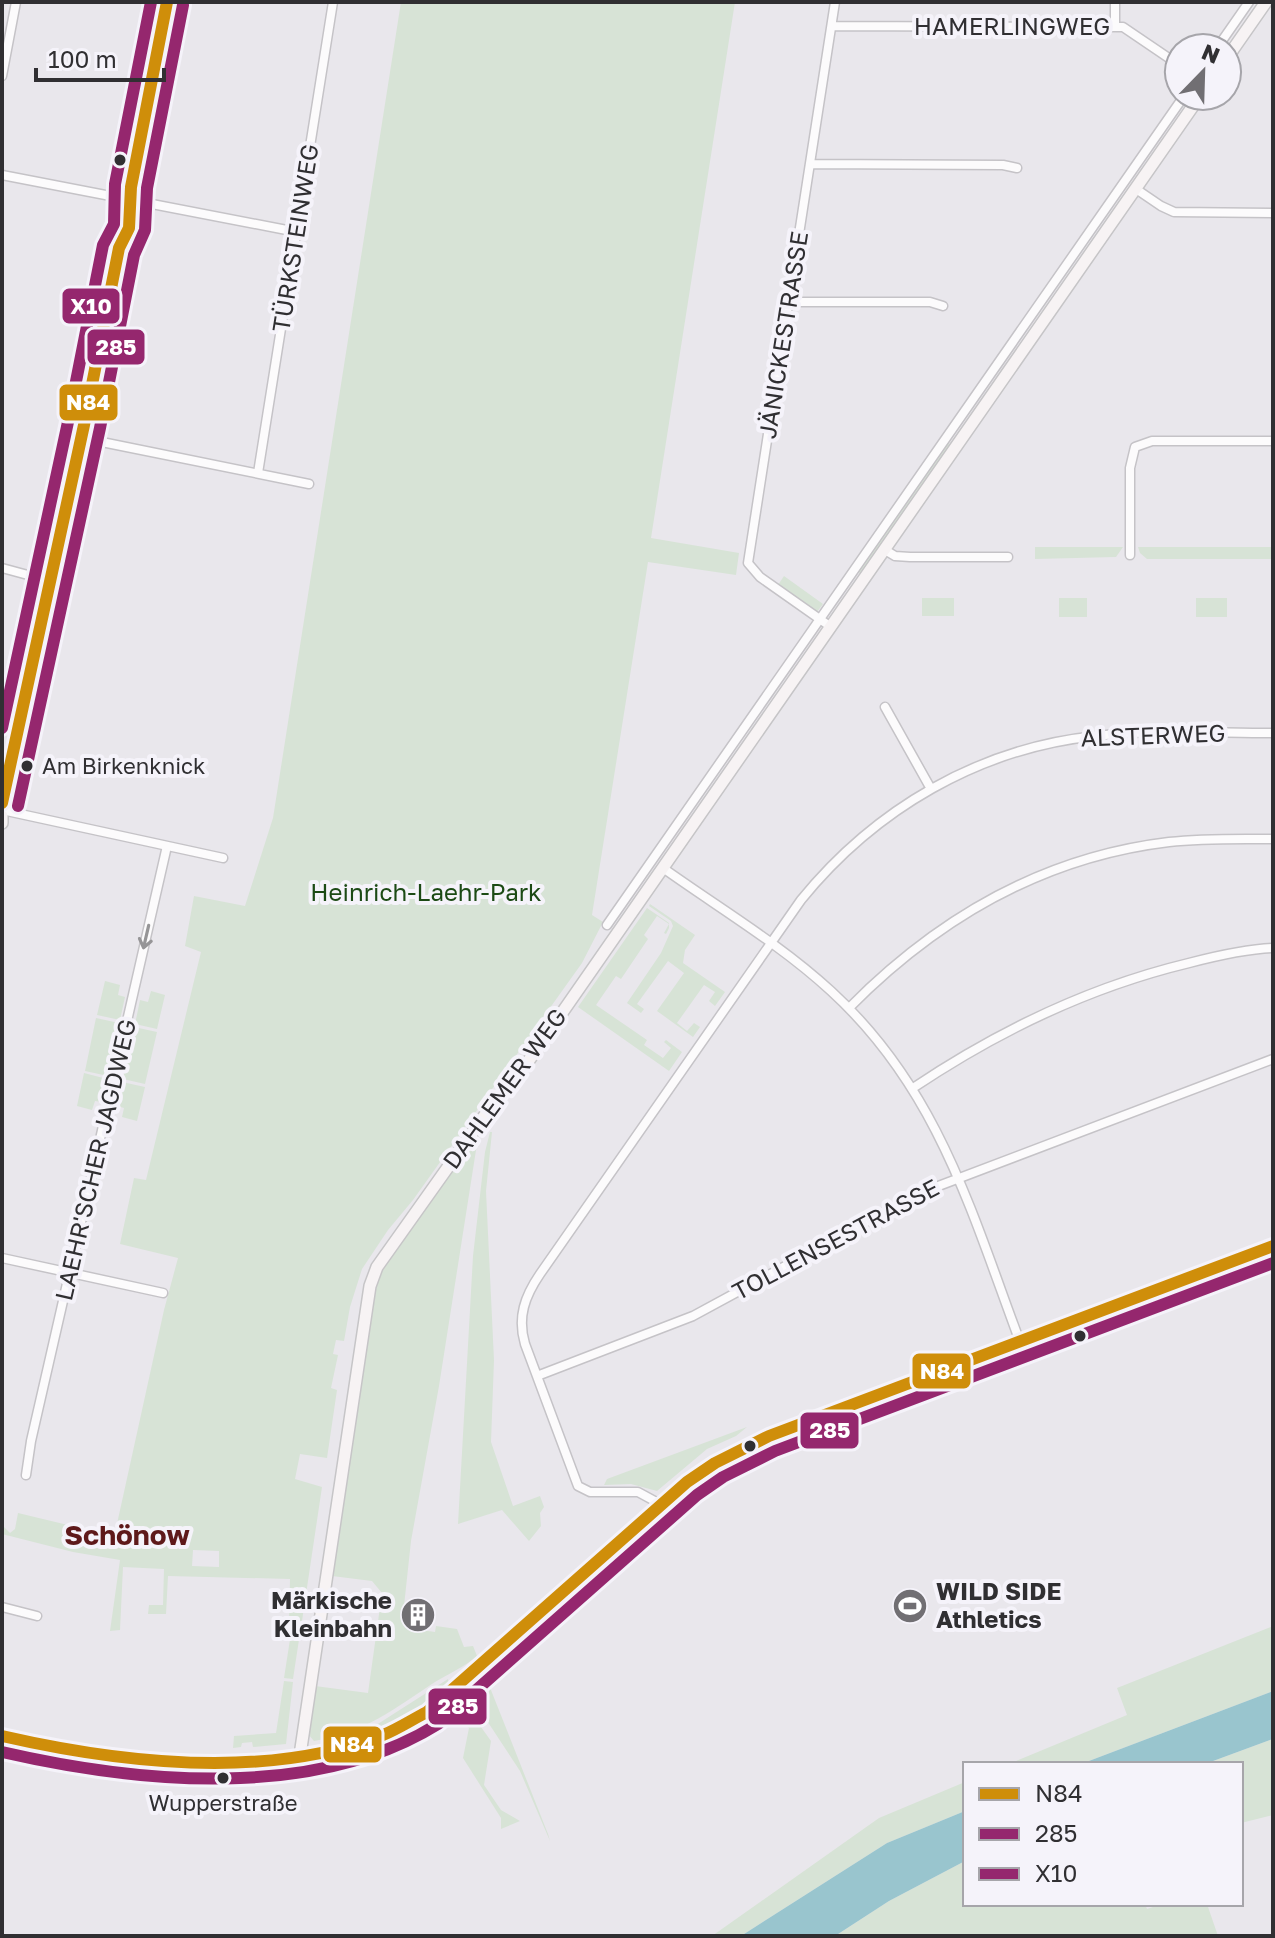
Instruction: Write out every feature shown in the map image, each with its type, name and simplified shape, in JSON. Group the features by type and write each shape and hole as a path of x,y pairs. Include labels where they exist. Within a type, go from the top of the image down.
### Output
{"main road":[{"path":"2,803 82,438 119,248 126,242 131,187 167,2"},
{"path":"1243,35 1266,2"},
{"name":"DAHLEMER WEG","path":"300,1755 373,1277 479,1123 520,1073 640,902 1189,112"},
{"path":"2,816 2,823"},
{"path":"2,1736 70,1750 144,1760 222,1761 300,1755 370,1741 397,1731 416,1720 687,1482 715,1463 770,1435 1273,1246"}],"street":[{"path":"2,76 16,2"},
{"name":"TÜRKSTEINWEG","path":"258,473 333,2"},
{"name":"JÄNICKESTRASSE","path":"831,627 760,577 748,563 835,2"},
{"path":"1115,2 1115,27"},
{"path":"1228,32 1249,2"},
{"path":"1239,17 1250,25"},
{"name":"HAMERLINGWEG","path":"833,26 1115,27 1125,28 1163,54"},
{"path":"607,925 1173,112"},
{"path":"1157,134 1168,142"},
{"path":"811,164 1003,165 1017,168"},
{"path":"2,175 297,232"},
{"path":"1125,179 1174,212 1273,213"},
{"path":"1097,220 1108,228"},
{"path":"1080,245 1091,253"},
{"path":"1051,286 1062,294"},
{"path":"789,302 930,302 943,306"},
{"path":"1015,337 1027,345"},
{"path":"964,409 976,418"},
{"path":"945,437 957,445"},
{"path":"82,438 309,484"},
{"path":"1130,555 1130,468 1135,447 1152,441 1273,441"},
{"path":"885,550 895,556 910,557 1008,557"},
{"path":"2,568 50,581"},
{"path":"852,572 864,580"},
{"path":"795,651 808,660"},
{"path":"784,667 797,676"},
{"path":"769,689 782,698"},
{"path":"885,707 931,789"},
{"path":"754,711 767,719"},
{"path":"746,723 758,732"},
{"name":"ALSTERWEG","path":"662,1505 638,1492 590,1492 578,1486 525,1344 521,1324 524,1302 770,943 821,876 851,846 895,810 931,789 996,759 1078,738 1127,733 1273,733"},
{"path":"707,780 719,789"},
{"path":"2,810 223,858"},
{"path":"849,1008 896,963 932,935 991,898 1037,876 1089,858 1149,845 1205,839 1273,839"},
{"path":"664,840 677,849"},
{"name":"LAEHR'SCHER JAGDWEG","path":"26,1475 31,1441 167,846"},
{"path":"663,868 811,974 849,1008 878,1040 913,1088 938,1131 1020,1342"},
{"path":"628,894 640,902"},
{"path":"913,1088 1000,1034 1091,993 1174,966 1273,948"},
{"name":"TOLLENSESTRASSE","path":"537,1376 693,1316 896,1205 958,1177 1273,1059"},
{"path":"2,1258 163,1293"},
{"path":"2,1607 37,1616"}],"green space":[{"name":"Heinrich-Laehr-Park","path":"401,2 735,2 651,538 739,553 736,575 648,562 592,915 603,922 582,963 362,1269 350,1307 344,1341 336,1340 333,1354 338,1355 331,1388 337,1390 327,1458 300,1454 295,1479 322,1487 302,1621 289,1621 290,1579 168,1576 166,1614 148,1614 149,1605 163,1605 164,1569 123,1567 120,1630 110,1631 120,1560 2,1534 2,1525 10,1533 15,1529 18,1513 115,1533 178,1258 120,1244 134,1178 146,1180 201,952 185,946 194,896 245,906 273,818","holes":["193,1550 219,1551 219,1567 192,1566"]},
{"path":"948,443 951,445 862,574 858,572 857,570"},
{"path":"1035,547 1123,547 1116,557 1035,559"},
{"path":"1138,547 1273,547 1273,559 1147,559"},
{"path":"784,576 823,604 817,612 778,585"},
{"path":"922,598 954,598 954,616 922,616"},
{"path":"1059,598 1087,598 1087,617 1059,617"},
{"path":"1196,598 1227,598 1227,617 1196,617"},
{"path":"650,904 695,935 685,950 683,963 725,992 715,1006 709,1001 715,992 704,985 677,1023 687,1031 694,1023 700,1027 693,1037 657,1011 684,973 668,961 637,1004 644,1009 641,1013 627,1003 661,953 673,926"},
{"path":"647,908 669,924 657,916 644,935 648,939 621,979 616,976 596,1005 647,1040 644,1045 663,1058 671,1048 664,1042 666,1040 682,1052 669,1071 578,1007"},
{"path":"105,981 120,985 118,995 125,997 120,1020 97,1015"},
{"path":"151,991 165,995 157,1029 135,1024 140,1000 148,1002"},
{"path":"96,1018 119,1023 108,1076 85,1071"},
{"path":"134,1027 157,1032 145,1084 123,1079"},
{"path":"84,1073 107,1079 102,1102 95,1101 92,1110 77,1106"},
{"path":"122,1082 145,1087 137,1121 122,1117 124,1108 117,1106"},
{"path":"479,1131 411,1541 404,1606 411,1608 408,1628 435,1632 436,1626 457,1629 464,1647 473,1646 477,1656 378,1719 348,1732 314,1741 308,1734 315,1686 368,1693 382,1593 372,1581 332,1576 378,1277"},
{"path":"490,1132 486,1191 494,1360 491,1442 513,1506 540,1496 544,1507 540,1513 541,1526 529,1541 502,1510 458,1524 473,1256"},
{"path":"747,1427 736,1436 707,1449 657,1491 631,1484 604,1485 607,1479"},
{"path":"1273,1626 1273,1691 1086,1762 1014,1762 1127,1715 1117,1688"},
{"path":"291,1633 300,1633 293,1679 284,1678"},
{"path":"485,1675 550,1841 520,1771 472,1698 473,1685"},
{"path":"448,1679 449,1686 430,1701 371,1735 370,1729"},
{"path":"284,1681 293,1682 286,1744 253,1747 252,1742 233,1748 234,1736 276,1733"},
{"path":"454,1701 466,1706 491,1741 484,1785 501,1810 520,1821 501,1829 501,1818 463,1758 469,1728 459,1722 444,1721 417,1742 359,1766 358,1763 407,1739"},
{"path":"1273,1739 1273,1815 1243,1822 1243,1762 1210,1762"},
{"path":"100,1761 106,1768 153,1772 154,1766 180,1771 181,1777 97,1770"},
{"path":"963,1783 963,1812 887,1843 741,1936 712,1936 879,1818"},
{"path":"963,1862 963,1906 1146,1906 1147,1909 1156,1906 1208,1906 1218,1936 835,1936 889,1901"}],"water":[{"path":"1273,1691 1273,1739 1210,1762 1086,1762"},
{"path":"963,1812 963,1862 889,1901 835,1936 741,1936 887,1843"}],"transit line":[{"name":"X10","path":"2,728 103,245 114,224 115,184 151,2"},
{"name":"N84","path":"2,803 119,248 129,228 131,187 167,2"},
{"name":"285","path":"18,806 134,255 145,230 147,188 183,5"},
{"name":"N84","path":"2,1736 95,1754 193,1762 243,1762 291,1758 338,1749 383,1735 427,1712 687,1482 715,1463 769,1436 1273,1246"},
{"name":"285","path":"2,1752 110,1772 224,1778 282,1775 337,1765 389,1749 438,1724 697,1495 723,1477 775,1451 1273,1263"}],"place":[{"name":"Am Birkenknick","path":"27,766"},
{"name":"WILD SIDE Athletics","path":"910,1606"},
{"name":"Märkische Kleinbahn","path":"418,1615"},
{"name":"Wupperstraße","path":"223,1778"}],"district":[{"name":"Schönow","path":"127,1535"}]}
